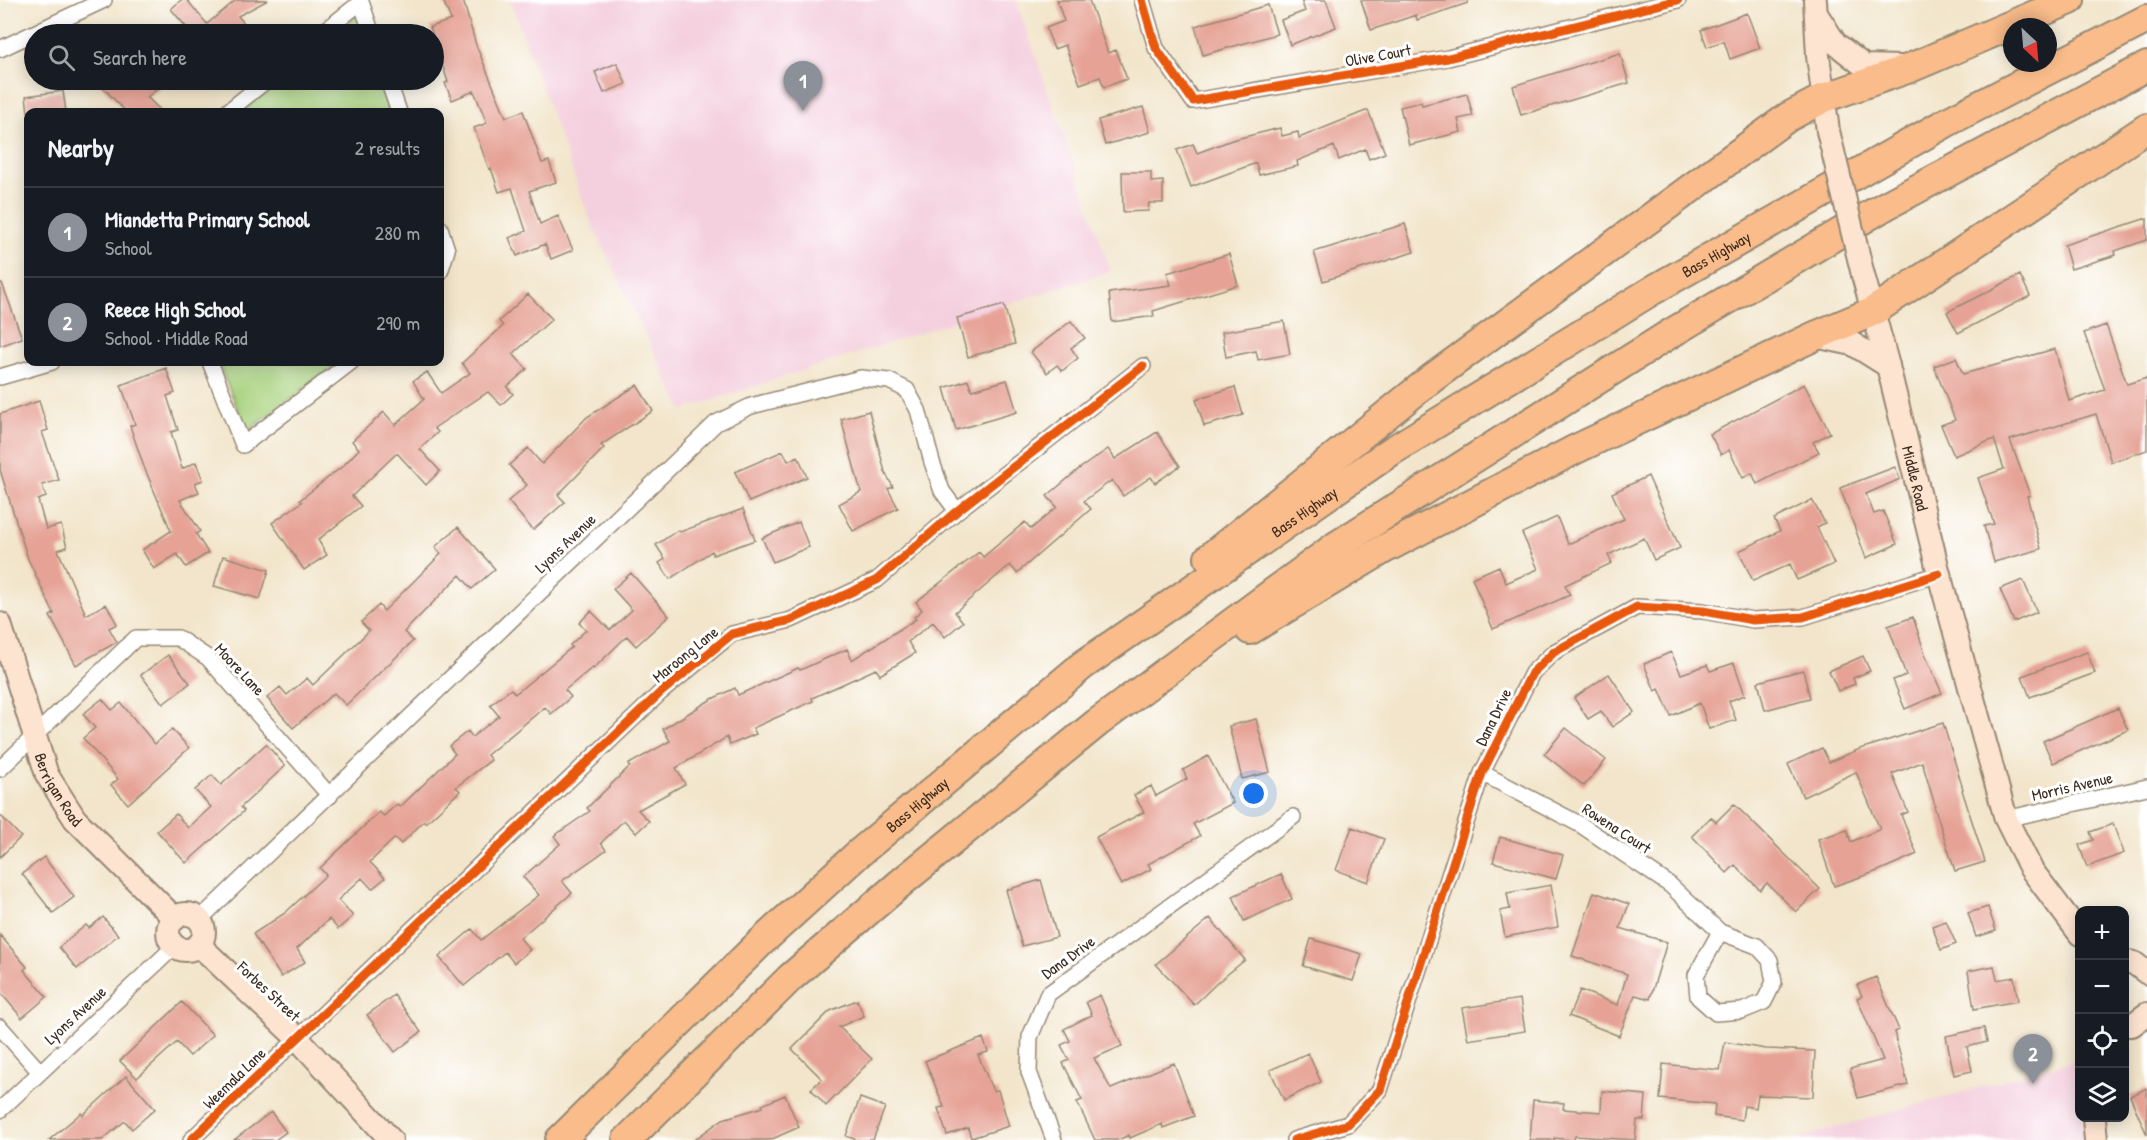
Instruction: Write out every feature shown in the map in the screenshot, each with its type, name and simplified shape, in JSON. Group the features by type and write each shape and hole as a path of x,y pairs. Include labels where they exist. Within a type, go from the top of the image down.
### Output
{"highway":[{"path":"1083,665 1240,531 1431,379 1788,117 1824,98 1910,68 2070,0"},
{"name":"Bass Highway","path":"560,1140 759,944 858,854 1083,665 1390,452 1653,290 1949,121 2147,19"},
{"path":"627,1140 790,978 903,881 1097,723 1336,546 1668,335 1885,206 2147,66"},
{"path":"1097,723 1384,549 1576,448 1815,336 1872,312 2147,128"}],"main road":[{"path":"1815,6 1835,43 1864,66 1910,68"},
{"name":"Middle Road","path":"1815,6 1828,131 1939,574 2006,819 2031,869 2075,929"},
{"path":"1815,336 1853,344 1888,366"},
{"name":"Berrigan Road","path":"0,624 47,774 75,819 175,919"},
{"path":"184,915 199,920 204,930 199,945 189,950 174,946 169,929 175,919 184,915"},
{"name":"Forbes Street","path":"199,945 297,1038 391,1140"},
{"path":"2129,962 2147,973"},
{"path":"2095,1122 2097,1140"}],"street":[{"path":"52,24 104,0"},
{"name":"Olive Court","path":"1142,0 1156,48 1193,101 1448,58 1678,0"},
{"path":"334,24 361,2 369,24"},
{"path":"0,48 24,37"},
{"path":"232,108 254,90"},
{"path":"391,90 398,108"},
{"path":"444,241 447,250 444,259"},
{"path":"0,377 38,366"},
{"path":"212,366 243,445 346,366"},
{"name":"Maroong Lane","path":"297,1038 660,693 732,634 791,620 877,580 957,511 1143,366"},
{"name":"Lyons Avenue","path":"199,920 716,423 751,406 861,378 889,381 907,390 918,410 942,491 957,511"},
{"name":"Dana Drive","path":"1294,1140 1348,1124 1380,1090 1482,773 1532,673 1554,652 1637,607 1703,611 1753,620 1803,617 1939,574"},
{"name":"Moore Lane","path":"0,769 136,638 178,638 208,658 330,796"},
{"name":"Rowena Court","path":"1482,773 1581,825 1670,885 1720,932 1757,946 1770,960 1774,982 1764,1002 1742,1011 1716,1012 1698,997 1696,975 1720,932"},
{"name":"Morris Avenue","path":"2006,819 2147,787"},
{"name":"Dana Drive","path":"1054,1140 1029,1071 1030,1037 1048,993 1293,817"},
{"name":"Lyons Avenue","path":"0,1110 174,946"},
{"path":"0,1027 40,1072"},
{"name":"Weemala Lane","path":"191,1140 297,1038"}],"shaded area":[{"path":"510,0 1016,0 1111,271 682,410 591,222"},
{"path":"2073,1061 2075,1122 2081,1122 2084,1140 1792,1140"}],"green space":[{"path":"357,16 361,24 347,24"},
{"path":"266,90 383,90 390,108 243,108"},
{"path":"220,366 335,366 247,431"}],"building":[{"path":"181,0 187,0 207,24 184,24 171,9"},
{"path":"236,0 268,0 238,16 245,24 207,24"},
{"path":"443,0 463,0 476,45 506,117 523,111 542,163 549,161 556,182 529,191 540,224 558,216 573,250 551,259 545,244 517,256 509,238 526,231 512,188 499,192 491,168 489,169 474,128 487,123 474,91 452,100 445,83 448,82 444,70 444,24 439,24 451,20"},
{"path":"1057,0 1089,0 1108,53 1116,50 1127,79 1104,87 1100,77 1080,84 1065,45 1054,49 1046,28 1064,21"},
{"path":"1301,0 1326,0 1336,27 1290,45 1281,20 1305,11"},
{"path":"1361,0 1468,0 1468,3 1417,20 1416,15 1371,30"},
{"path":"1268,5 1277,34 1203,55 1195,26"},
{"path":"1747,13 1760,48 1730,59 1724,41 1707,47 1701,30"},
{"path":"1620,53 1629,83 1521,115 1513,86"},
{"path":"617,63 626,84 604,93 595,72"},
{"path":"105,90 156,90 147,97 158,108 122,108"},
{"path":"63,91 65,108 28,108 26,96"},
{"path":"1467,94 1473,116 1458,119 1461,132 1409,145 1400,107 1421,102 1422,105"},
{"path":"1143,107 1150,132 1105,145 1098,120"},
{"path":"1368,110 1385,153 1369,159 1365,149 1339,160 1334,146 1297,161 1298,166 1259,175 1256,163 1191,187 1177,150 1193,144 1197,153 1232,140 1280,128 1282,136 1298,132 1299,138"},
{"path":"1122,172 1151,172 1151,182 1163,181 1163,203 1149,203 1148,211 1123,212"},
{"path":"2147,218 2147,240 2115,251 2116,255 2071,269 2064,245"},
{"path":"1405,224 1414,252 1323,281 1314,252"},
{"path":"1229,254 1238,285 1153,311 1154,316 1112,322 1109,293 1171,285 1167,273"},
{"path":"2020,275 2030,296 1958,333 1947,312"},
{"path":"0,283 2,283 22,338 0,346"},
{"path":"528,294 552,319 513,354 527,369 507,387 513,394 501,405 488,392 434,428 438,432 420,449 440,471 426,485 397,453 352,496 361,506 318,540 327,555 304,570 272,523 302,502 300,500 344,465 359,449 352,441 384,412 395,425 424,399 413,381 427,372 441,393 470,373 462,363 503,326 499,321"},
{"path":"1004,305 1015,344 968,357 957,318"},
{"path":"1071,321 1085,338 1071,348 1078,358 1062,371 1057,365 1047,373 1031,352"},
{"path":"1284,321 1290,354 1258,360 1256,351 1226,357 1222,332"},
{"path":"2106,325 2127,384 2147,378 2147,450 2111,462 2096,414 2010,440 2030,495 2027,496 2041,549 1994,562 1984,526 1994,524 1978,478 2004,469 1994,439 1954,456 1941,425 1955,420 1934,366 1956,358 1963,374 2055,349 2069,401 2105,390 2084,333"},
{"path":"166,368 175,393 167,396 178,430 171,432 182,469 196,462 203,480 195,483 199,492 180,500 200,531 196,534 208,553 186,567 177,554 154,569 142,550 171,531 144,467 130,426 135,424 121,385"},
{"path":"968,380 972,390 1007,380 1017,412 956,430 944,388"},
{"path":"1804,384 1830,433 1813,442 1819,452 1757,484 1752,473 1743,478 1729,450 1721,455 1710,434"},
{"path":"637,385 653,411 601,445 604,448 558,495 565,502 533,530 508,501 527,485 509,465 528,448 542,464 587,417"},
{"path":"1235,387 1243,415 1204,426 1196,399"},
{"path":"39,401 48,430 42,432 59,480 42,485 46,497 38,500 46,529 61,525 67,547 58,550 86,615 106,604 117,624 109,628 117,642 76,665 50,616 54,614 28,559 0,470 0,414"},
{"path":"869,411 885,472 893,487 888,489 898,508 853,531 839,504 861,492 841,419"},
{"path":"1157,432 1180,466 1155,483 1151,477 1123,496 1112,480 1084,501 1091,509 1017,573 1010,565 955,612 963,622 945,637 933,622 908,642 915,653 880,675 876,669 812,698 813,701 753,728 756,734 730,745 727,737 676,768 685,784 638,810 649,821 636,833 624,820 601,843 606,850 562,881 572,893 520,938 530,950 514,963 505,952 464,986 439,957 472,929 481,940 539,895 523,877 560,844 554,836 590,811 587,808 630,766 629,764 670,741 663,729 710,700 735,688 738,695 847,649 852,660 916,619 914,617 922,610 916,602 979,552 983,557 1025,522 1031,529 1057,507 1047,496 1079,469 1108,449 1115,459"},
{"path":"783,451 788,461 798,456 807,477 749,502 735,472"},
{"path":"1895,467 1900,479 1866,494 1874,514 1883,511 1897,544 1866,558 1840,488"},
{"path":"1648,476 1680,548 1654,560 1644,538 1608,555 1612,563 1565,585 1570,595 1493,629 1472,578 1499,566 1506,583 1538,569 1522,533 1557,517 1568,544 1624,519 1612,493"},
{"path":"1812,500 1825,523 1817,527 1834,564 1797,580 1790,564 1753,581 1739,551 1780,531 1774,519"},
{"path":"743,509 755,540 713,555 712,551 670,579 659,563 665,559 656,545 678,530 680,532"},
{"path":"799,522 809,547 773,562 762,538"},
{"path":"458,527 495,569 472,589 460,575 404,632 413,641 346,705 334,693 293,728 267,698 280,687 287,695 307,678 313,685 369,631 361,622 379,605 384,611 441,554 435,547"},
{"path":"223,556 269,570 260,599 214,586"},
{"path":"631,573 669,616 636,646 627,636 593,669 565,690 571,697 551,714 545,707 487,755 491,760 456,787 460,791 426,823 424,821 401,844 395,838 370,862 385,878 372,889 362,878 338,900 353,916 338,929 329,919 297,949 305,962 281,977 253,934 285,913 326,875 320,868 379,812 384,816 397,804 400,807 455,754 449,746 468,731 472,737 499,716 490,705 511,689 515,694 572,647 570,645 586,630 579,623 591,611 610,630 632,610 613,589"},
{"path":"2023,580 2037,612 2014,622 2000,589"},
{"path":"1913,617 1926,657 1942,693 1905,709 1893,680 1906,675 1888,626"},
{"path":"1671,652 1681,674 1707,665 1710,671 1734,663 1745,695 1729,701 1736,720 1709,729 1700,703 1671,716 1659,689 1655,691 1644,664"},
{"path":"2087,652 2095,673 2030,697 2022,676"},
{"path":"168,655 190,683 163,704 141,675"},
{"path":"1863,656 1870,671 1853,678 1855,684 1838,691 1829,671"},
{"path":"1803,670 1810,698 1765,710 1758,682"},
{"path":"1609,674 1634,712 1612,727 1601,711 1588,719 1574,698"},
{"path":"102,699 112,710 121,703 155,744 172,729 189,748 128,804 111,785 118,779 83,738 95,728 83,714"},
{"path":"2118,708 2128,730 2053,763 2043,741"},
{"path":"1256,719 1270,772 1242,779 1229,726"},
{"path":"1943,723 1985,862 1955,871 1922,762 1892,774 1908,812 1901,815 1917,854 1878,871 1834,886 1818,839 1847,830 1851,842 1880,829 1856,772 1803,797 1788,764 1822,748 1829,762 1860,749"},
{"path":"1566,728 1606,760 1584,786 1544,754"},
{"path":"266,744 285,766 241,807 244,811 186,863 157,831 176,814 188,828 211,807 195,790 212,775 221,785"},
{"path":"1208,756 1233,803 1193,824 1200,836 1148,864 1151,869 1121,885 1096,837 1144,812 1134,795 1151,786 1156,796 1187,779 1183,770"},
{"path":"1734,804 1820,889 1796,912 1767,883 1760,890 1735,865 1727,873 1692,836 1711,817 1716,822"},
{"path":"0,815 21,837 0,857"},
{"path":"2113,824 2124,853 2087,867 2079,845 2093,840 2090,832"},
{"path":"1352,827 1384,839 1368,882 1336,870"},
{"path":"1500,837 1563,855 1556,879 1493,862"},
{"path":"44,857 74,897 53,913 22,874"},
{"path":"1281,874 1292,899 1244,921 1233,896"},
{"path":"1041,880 1057,937 1022,946 1006,890"},
{"path":"1551,885 1558,927 1505,937 1500,911 1510,909 1507,893"},
{"path":"1594,892 1629,904 1620,928 1667,942 1650,999 1635,995 1619,1036 1569,1016 1580,990 1618,1005 1627,974 1572,956"},
{"path":"1988,907 1996,931 1976,937 1968,913"},
{"path":"103,917 118,935 77,969 59,947 86,925 89,928"},
{"path":"1210,918 1245,960 1194,1005 1156,964"},
{"path":"1946,921 1956,944 1941,950 1932,926"},
{"path":"0,935 27,967 24,970 47,997 22,1018 0,992"},
{"path":"1311,939 1362,954 1353,981 1303,966"},
{"path":"1994,966 1997,980 2014,977 2018,1001 1974,1009 1968,971"},
{"path":"1876,977 1899,1030 1894,1032 1908,1085 1858,1098 1850,1069 1883,1060 1857,998 1862,996 1857,985"},
{"path":"394,995 421,1032 395,1052 367,1015"},
{"path":"1100,995 1122,1046 1094,1058 1111,1089 1174,1063 1194,1116 1163,1128 1162,1124 1130,1138 1129,1135 1118,1140 1095,1140 1077,1102 1082,1100 1063,1063 1069,1060 1061,1045 1070,1041 1064,1029 1092,1015 1086,1002"},
{"path":"1520,999 1525,1031 1468,1040 1462,1008"},
{"path":"857,1000 864,1016 839,1027 872,1059 826,1106 811,1089 822,1079 792,1049 830,1011"},
{"path":"182,1002 213,1035 190,1056 177,1042 137,1078 120,1061"},
{"path":"1984,1028 1987,1042 1967,1047 1972,1071 1954,1075 1946,1036"},
{"path":"983,1038 988,1052 978,1055 993,1091 998,1090 1009,1126 971,1138 968,1128 947,1135 938,1108 944,1107 925,1061"},
{"path":"1725,1042 1766,1049 1815,1051 1813,1097 1758,1095 1756,1108 1744,1106 1742,1120 1714,1116 1715,1104 1660,1099 1663,1064 1720,1070"},
{"path":"1308,1053 1321,1082 1284,1100 1270,1070"},
{"path":"126,1076 155,1109 132,1129 125,1121 102,1140 49,1140 81,1113 83,1115"},
{"path":"2147,1088 2147,1135 2130,1096"},
{"path":"1602,1091 1646,1095 1644,1120 1637,1120 1635,1140 1575,1136 1574,1140 1554,1138 1554,1140 1530,1140 1533,1100 1564,1103 1563,1109 1601,1112"},
{"path":"785,1095 799,1127 770,1140 694,1140 723,1119 763,1107 762,1105"},
{"path":"860,1098 885,1107 873,1140 857,1140 846,1136"},
{"path":"271,1112 286,1132 275,1140 234,1140"}],"cycle path":[{"path":"1142,0 1156,48 1193,101 1448,58 1678,0"},
{"path":"191,1140 660,693 732,634 791,620 877,580 957,511 1143,366"},
{"path":"1294,1140 1348,1124 1380,1090 1482,773 1532,673 1554,652 1637,607 1703,611 1753,620 1803,617 1939,574"}],"place":[{"name":"Miandetta Primary School","path":"803,111"},
{"name":"Reece High School","path":"2033,1084"}]}
